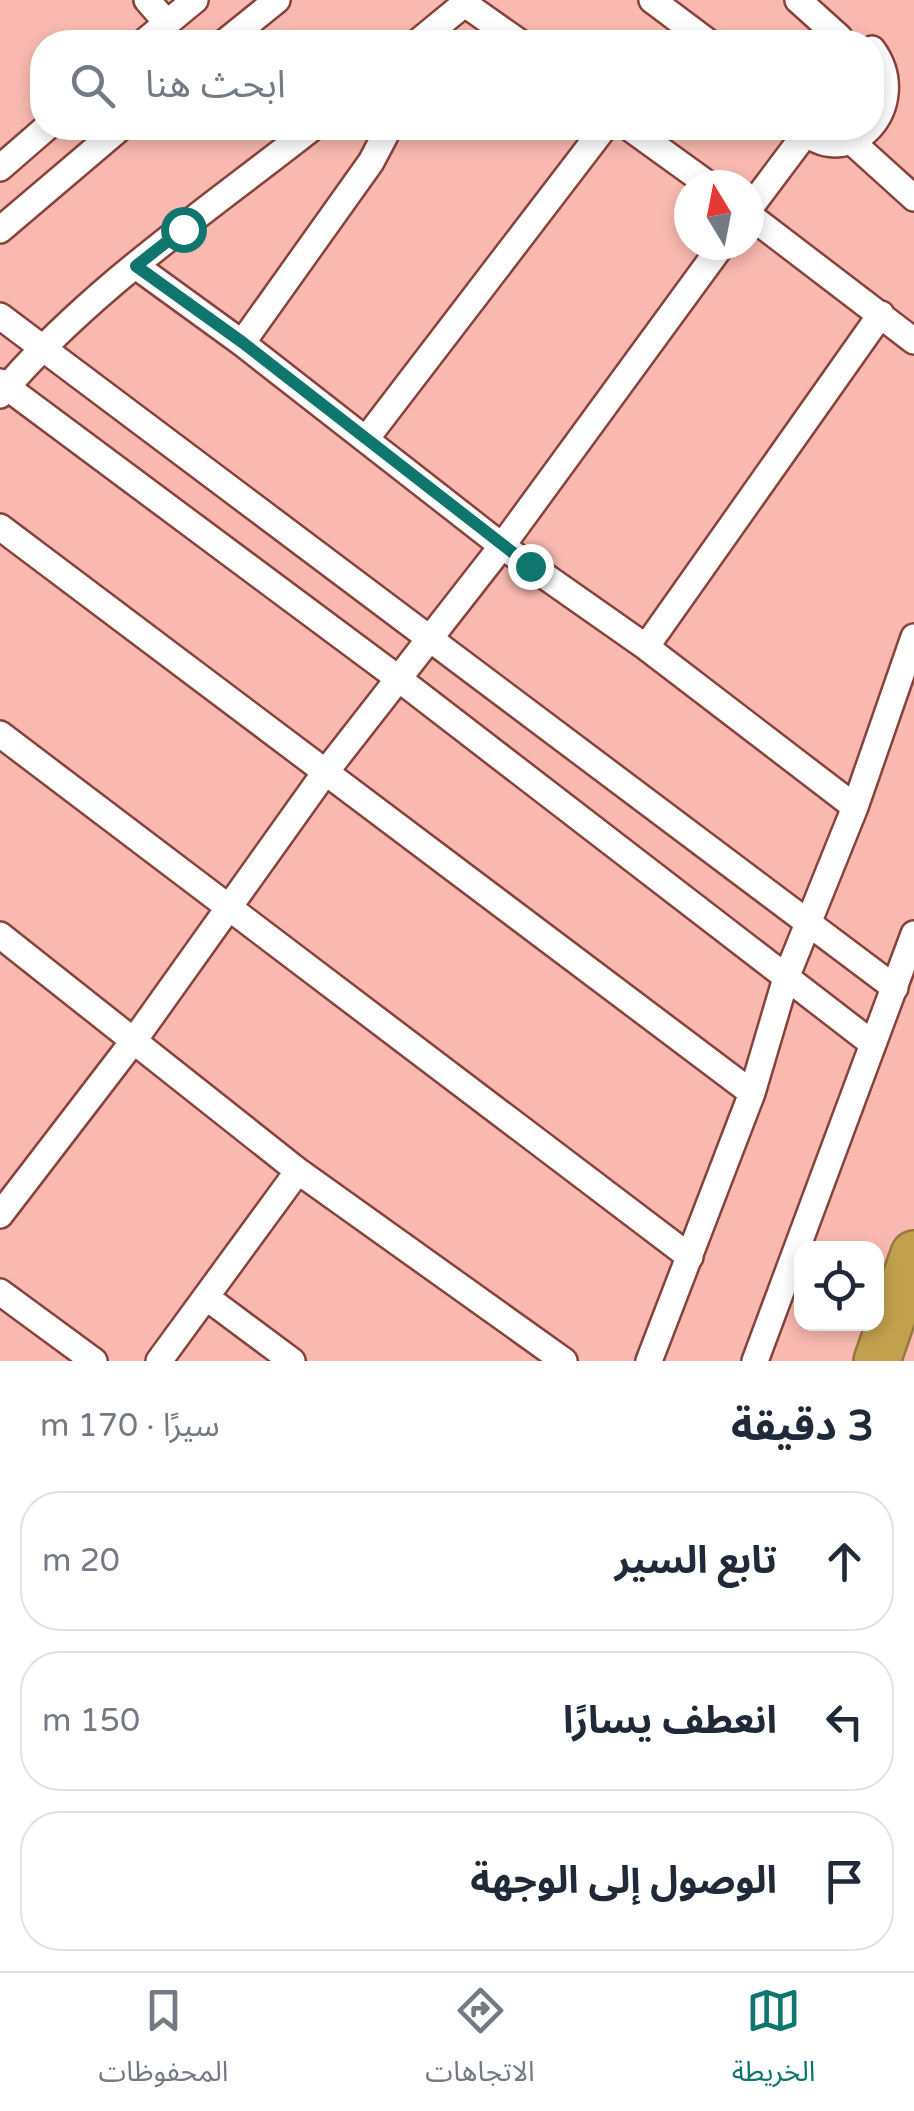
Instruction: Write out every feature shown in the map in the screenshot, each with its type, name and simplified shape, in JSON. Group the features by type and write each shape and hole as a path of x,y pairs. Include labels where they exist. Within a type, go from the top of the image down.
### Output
{"highway":[{"path":"877,1361 914,1254"}],"street":[{"path":"147,0 167,23"},
{"path":"159,30 195,0"},
{"path":"241,30 277,0"},
{"path":"652,0 692,30"},
{"path":"798,0 827,30"},
{"path":"433,30 467,2 503,30"},
{"path":"884,61 914,85"},
{"path":"884,67 891,92 884,115"},
{"path":"0,168 32,140"},
{"path":"0,230 106,140"},
{"path":"297,140 136,266 41,348 2,388 399,679 873,1044"},
{"path":"242,342 371,162 383,140"},
{"path":"366,438 595,140"},
{"path":"647,140 688,170"},
{"path":"764,190 797,140"},
{"path":"828,140 851,141 914,198"},
{"path":"764,224 914,341"},
{"path":"0,1215 134,1038 324,774 502,546 711,260"},
{"path":"136,266 242,342 502,546 646,647 855,806"},
{"path":"646,647 880,314"},
{"path":"0,316 894,988"},
{"path":"0,527 752,1092"},
{"path":"649,1361 752,1092 786,978 855,806 914,637"},
{"path":"0,734 690,1257"},
{"path":"755,1361 914,934"},
{"path":"0,935 298,1171 564,1361"},
{"path":"159,1361 298,1171"},
{"path":"0,1292 94,1361"},
{"path":"206,1297 292,1361"}],"route":[{"path":"183,229 136,266 242,342 530,566"}]}
